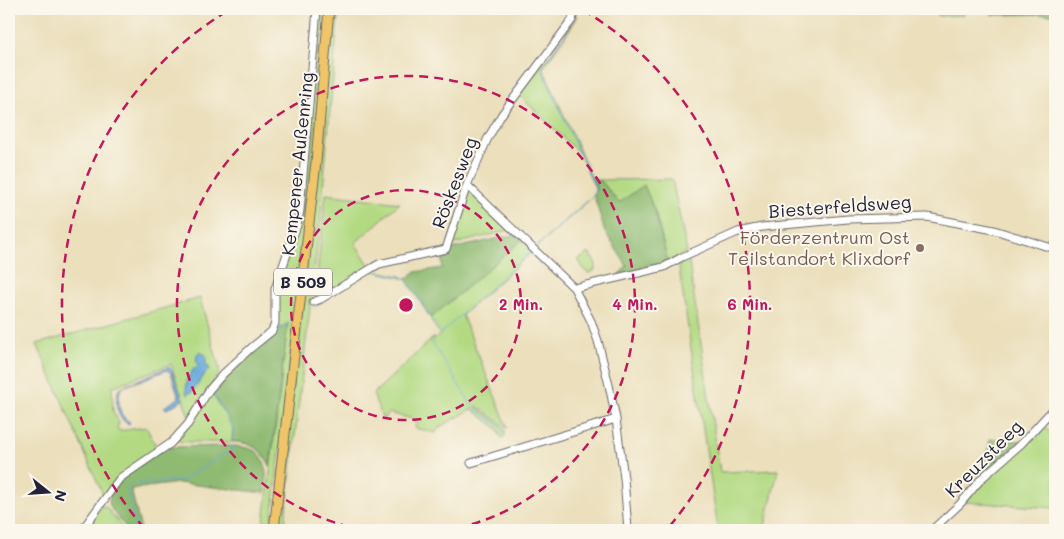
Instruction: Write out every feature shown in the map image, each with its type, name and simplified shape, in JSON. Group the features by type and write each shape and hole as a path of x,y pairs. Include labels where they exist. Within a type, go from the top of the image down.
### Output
{"main road":[{"name":"Kempener Außenring","path":"274,530 316,162 329,9"}],"street":[{"path":"82,530 120,478 171,443 188,424 209,390 223,374 272,331 275,323 274,300 276,283 297,225 300,210 318,9"},
{"name":"Röskesweg","path":"313,302 379,264 446,249 467,185 488,138 502,114 561,37 572,20 575,9"},
{"path":"467,185 574,288 591,321 598,340 616,420 624,478 628,530"},
{"name":"Biesterfeldsweg","path":"574,288 664,267 738,232 762,227 838,220 927,217 994,230 1055,249"},
{"name":"Kreuzsteeg","path":"932,530 960,504 982,478 1022,443 1055,407"},
{"path":"471,463 616,420"}],"green space":[{"path":"319,9 325,9 319,101 271,530 263,530 288,324 277,330 277,289 298,225"},
{"path":"332,9 339,9 320,221 284,530 277,530"},
{"path":"939,9 963,9 964,15 938,16"},
{"path":"993,9 1055,9 1055,14 992,15"},
{"path":"576,15 576,20 543,68 596,188 595,195 535,248 594,195 595,188 579,153 519,95 563,38"},
{"path":"591,177 603,183 619,203 644,185 655,212 668,262 618,275 627,266 605,232 594,196 596,188"},
{"path":"672,179 687,252 668,262 655,212 644,185 619,204 603,183 598,180"},
{"path":"468,189 510,230 451,245 449,243"},
{"path":"326,194 400,203 355,243 370,266 322,297 317,297 315,293"},
{"path":"513,235 522,240 431,318 406,279 415,272 442,268 443,251"},
{"path":"522,240 533,251 462,315 508,428 476,407 502,426 505,430 505,436 502,438 498,429 472,409 438,428 436,433 415,428 417,420 389,413 383,420 373,394 433,338 435,339 440,334 406,279 410,283"},
{"path":"589,253 596,264 595,270 589,273 586,272 578,260"},
{"path":"688,256 720,472 778,470 764,530 718,530 678,261"},
{"path":"371,270 401,276 406,279"},
{"path":"200,298 219,373 189,417 171,364 112,387 113,411 119,423 117,428 119,431 146,427 155,444 155,452 104,497 37,344","holes":["198,365 209,367 209,369 191,393 187,379 193,370"]},
{"path":"288,323 270,466 264,455 255,448 244,443 232,442 233,428 211,390 265,339"},
{"path":"211,392 233,428 232,442 180,442 178,439"},
{"path":"1042,427 1055,434 1055,508 965,502 985,479"},
{"path":"990,439 1022,441 982,475"},
{"path":"232,446 252,450 263,459 266,474 265,493 179,483 131,489 141,530 128,530 111,508 109,498 113,489 120,481 164,449 172,447"},
{"path":"101,506 106,507 124,530 84,530"}],"water":[{"path":"200,352 206,355 206,366 209,369 196,387 187,395 188,378 198,365 196,359"},
{"path":"169,367 183,400 167,409 164,407 179,398 171,373 167,370 121,388 119,397 121,412 126,420 130,422 129,424 124,421 117,409 119,388"}],"waterway":[{"path":"536,247 594,195 595,188 543,72 543,65 568,31"},
{"path":"374,271 406,279 440,334 532,251"},
{"path":"314,307 322,302"},
{"path":"275,333 291,322"},
{"path":"434,340 432,342 470,403 475,409 502,428 503,435"},
{"path":"212,391 233,428 232,441"},
{"path":"137,530 126,488 129,484 183,480 233,449 232,446"}],"place":[{"name":"Förderzentrum Ost Teilstandort Klixdorf","path":"920,248"}]}
